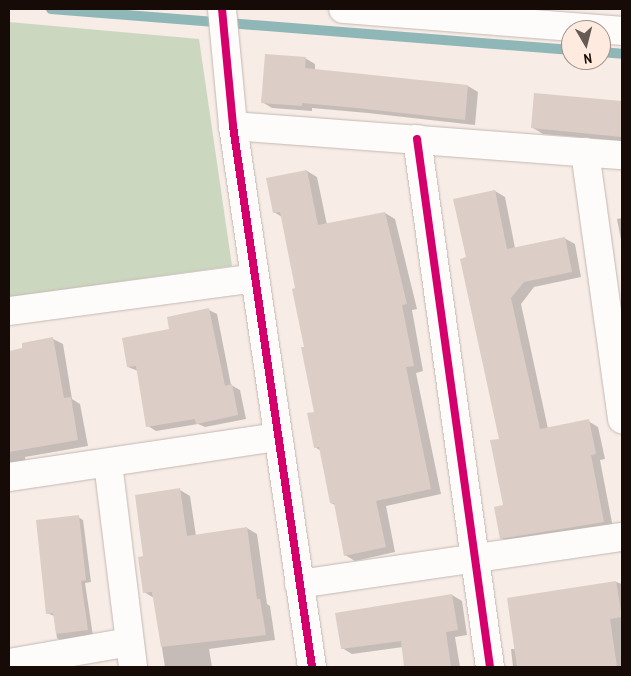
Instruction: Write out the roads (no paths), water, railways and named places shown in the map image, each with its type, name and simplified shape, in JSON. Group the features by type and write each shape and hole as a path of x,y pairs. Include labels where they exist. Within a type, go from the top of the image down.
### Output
{"street":[{"path":"222,9 233,126 312,667"},
{"path":"343,9 622,30"},
{"path":"233,126 622,155"},
{"path":"417,140 490,667"},
{"path":"585,152 622,419"},
{"path":"9,311 255,278"},
{"path":"9,477 278,436"},
{"path":"9,664 131,655 108,463"},
{"path":"300,584 622,537"}],"waterway":[{"path":"51,9 561,49"},
{"path":"611,53 622,54"}]}
